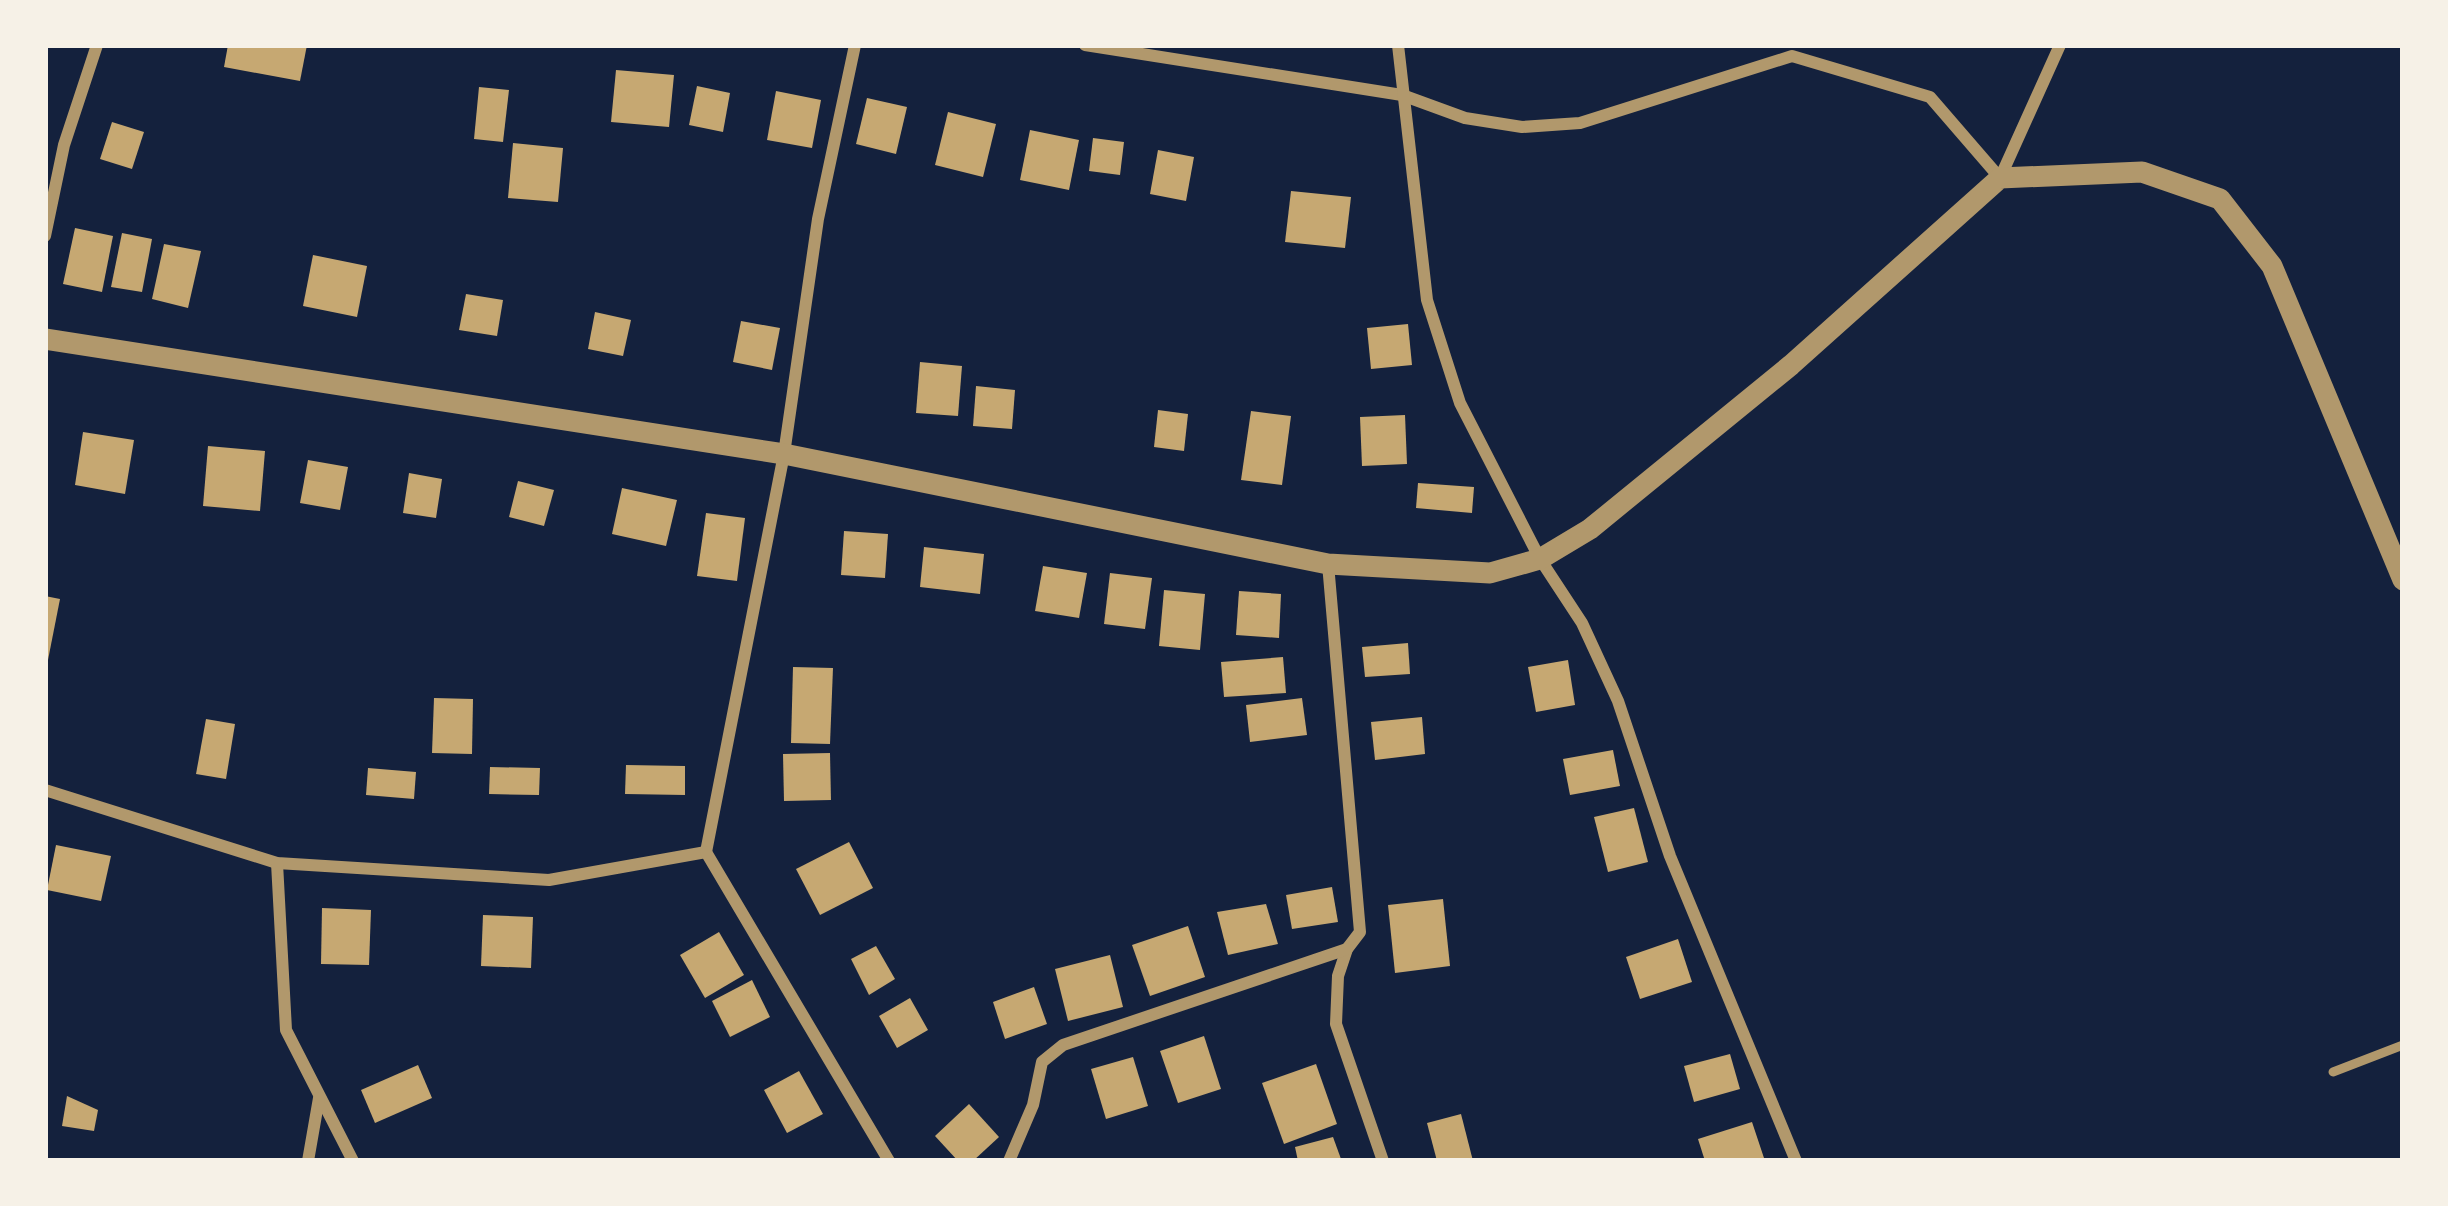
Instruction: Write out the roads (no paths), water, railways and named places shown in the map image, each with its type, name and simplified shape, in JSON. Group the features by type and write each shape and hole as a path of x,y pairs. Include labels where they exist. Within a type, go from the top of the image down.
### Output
{"street":[{"path":"45,236 64,145 98,45"},
{"path":"855,45 818,219 784,454 706,852 889,1161"},
{"path":"1085,45 1402,95 1465,118 1522,127 1580,123 1792,56 1930,97 2000,178"},
{"path":"1398,45 1427,300 1460,403 1540,560 1582,623 1618,701 1670,856 1796,1161"},
{"path":"45,340 784,454 1328,564 1490,573 1540,560 1590,529 1791,365 2000,178 2060,45"},
{"path":"2000,178 2142,172 2220,199 2272,266 2403,580"},
{"path":"1328,564 1360,932 1347,949 1338,976 1336,1024 1383,1161"},
{"path":"45,790 278,863 549,880 706,852"},
{"path":"278,863 286,1030 353,1161"},
{"path":"1010,1161 1033,1105 1042,1062 1063,1045 1347,949"},
{"path":"308,1161 320,1097"}],"lane":[{"path":"2333,1072 2403,1045"}]}
